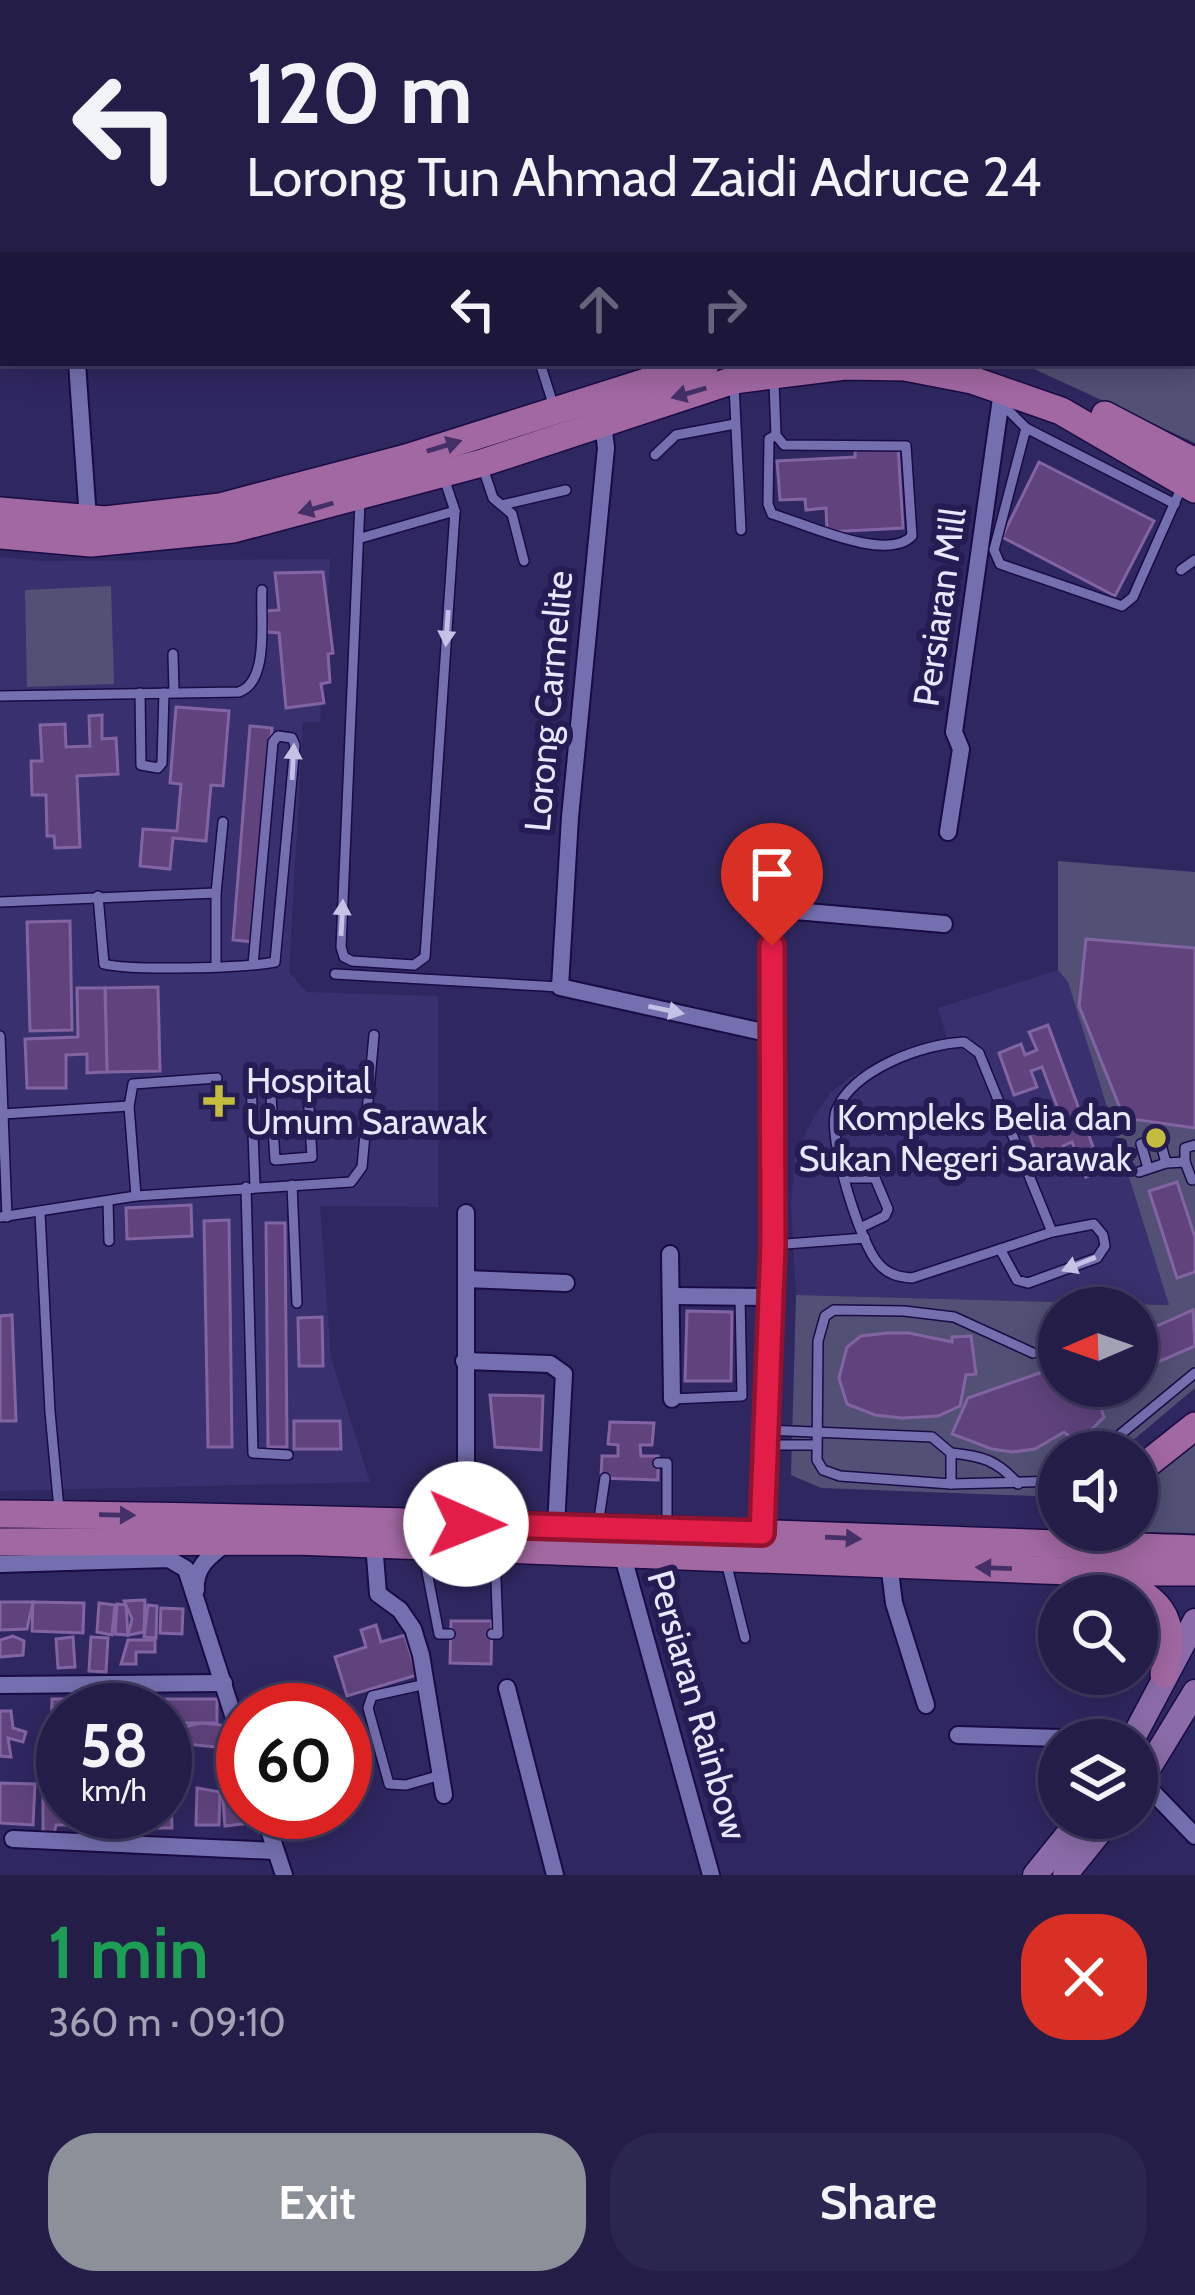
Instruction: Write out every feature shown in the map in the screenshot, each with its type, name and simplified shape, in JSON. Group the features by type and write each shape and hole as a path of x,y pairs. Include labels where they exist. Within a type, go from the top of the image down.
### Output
{"main road":[{"path":"0,511 88,519 220,507 406,458 697,366"},
{"path":"0,535 91,543 233,529 482,463 734,380 845,366 905,367 972,380 1001,397 1061,412 1187,484"},
{"path":"982,366 1066,395 1187,484"},
{"path":"1158,1455 1195,1426"},
{"path":"0,1514 1038,1537"},
{"path":"0,1542 374,1544 1195,1572"},
{"path":"1158,1546 1195,1549"},
{"path":"1095,1572 1140,1591 1164,1613 1171,1647 1164,1674"},
{"path":"1142,1719 1195,1621"},
{"path":"1158,1755 1192,1700"},
{"path":"1035,1875 1065,1839"},
{"path":"1064,1875 1094,1839"}],"street":[{"path":"77,366 88,519"},
{"name":"Persiaran Mill","path":"948,832 961,749 954,732 1001,397"},
{"name":"Lorong Carmelite","path":"560,987 570,817 606,448 603,422"},
{"path":"762,1533 773,1245 771,836"},
{"path":"773,909 944,924"},
{"path":"560,987 772,1034"},
{"path":"466,1213 466,1524"},
{"path":"670,1254 672,1399"},
{"path":"466,1279 566,1282"},
{"path":"672,1296 769,1297"},
{"path":"464,1361 550,1364 564,1373 556,1526"},
{"path":"169,1559 194,1541"},
{"path":"197,1597 195,1578 201,1565 229,1541"},
{"path":"374,1544 377,1594 406,1617 426,1684 444,1795"},
{"name":"Persiaran Rainbow","path":"622,1553 711,1875"},
{"path":"0,1564 169,1559 186,1569 224,1683"},
{"path":"889,1564 894,1603 926,1705"},
{"path":"0,1685 216,1683"},
{"path":"507,1688 555,1875"},
{"path":"958,1735 1038,1737"},
{"path":"1158,1801 1195,1836"},
{"path":"13,1839 275,1851"},
{"path":"271,1839 284,1875"}],"lane":[{"path":"541,366 555,412"},
{"path":"773,373 776,435 784,445 906,446 912,536 895,544 835,539 772,514 769,440 776,435"},
{"path":"734,380 741,530"},
{"path":"1001,397 1026,428 1187,484 1133,596 1121,606 1000,564 994,550 1026,428"},
{"path":"655,455 676,435 735,424"},
{"path":"482,463 493,498 512,514 524,561"},
{"path":"360,495 341,947 352,961 414,965 425,957 455,511 442,473"},
{"path":"502,505 566,490"},
{"path":"361,538 455,511"},
{"path":"1181,570 1195,560"},
{"path":"0,696 239,692 249,688 257,676 262,590"},
{"path":"140,693 141,764 158,768 173,654"},
{"path":"98,896 104,964 216,965 253,964 272,963 277,958 292,738 278,736 273,742 253,964"},
{"path":"216,965 223,822"},
{"path":"0,902 216,892"},
{"path":"335,974 560,987"},
{"path":"0,1036 3,1217 136,1196 351,1182 359,1175 374,1035"},
{"path":"1000,1249 1017,1280 1028,1283 1097,1258 1105,1246 1094,1224 1052,1232 903,1277 876,1261 845,1178 834,1125 847,1095 882,1067 964,1042 976,1048 1052,1232"},
{"path":"275,1160 312,1157 307,1075"},
{"path":"136,1196 130,1089 138,1081 218,1078"},
{"path":"277,1186 270,1078 251,1079 254,1453 288,1455"},
{"path":"3,1114 129,1106"},
{"path":"1166,1163 1161,1144 1154,1140 1141,1144 1144,1170 1185,1162"},
{"path":"1194,1182 1185,1148 1195,1144"},
{"path":"773,1245 864,1232 885,1216 888,1209 875,1178 845,1178"},
{"path":"292,1185 297,1303"},
{"path":"108,1201 109,1241"},
{"path":"40,1213 60,1515"},
{"path":"740,1297 742,1396"},
{"path":"1033,1353 954,1317 834,1310 825,1316 818,1341 816,1445 823,1470 831,1475 950,1484 1038,1483"},
{"path":"1125,1431 1195,1373"},
{"path":"672,1399 766,1396"},
{"path":"766,1438 816,1430 932,1437 951,1453 999,1463 1018,1484"},
{"path":"766,1438 816,1445"},
{"path":"950,1484 951,1453"},
{"path":"658,1463 667,1463 667,1528"},
{"path":"598,1526 605,1478"},
{"path":"422,1546 439,1634 451,1634"},
{"path":"492,1634 498,1634 495,1548"},
{"path":"724,1557 745,1638"},
{"path":"426,1684 372,1696 368,1708 389,1784 406,1785 441,1774"}],"shaded area":[{"path":"1028,366 1195,366 1195,443"},
{"name":"Hospital Umum Sarawak","path":"0,557 41,561 330,559 320,722 303,722 289,972 307,992 438,996 438,1207 320,1206 331,1358 370,1482 0,1491"},
{"path":"111,586 114,684 27,687 25,590"},
{"name":"Kompleks Belia dan Sukan Negeri Sarawak","path":"1058,861 1195,872 1195,1388 1144,1431 1038,1431 1038,1496 821,1488 791,1475 796,1295 1038,1301 1038,1407 1158,1407 1158,1305 1169,1305 1068,982 1058,970"},
{"path":"1058,970 1068,981 1169,1305 1158,1305 1158,1287 1038,1287 1038,1301 796,1295 791,1204 795,1157 810,1124 830,1093 856,1073 949,1045 938,1008"},
{"path":"1195,1441 1195,1533 1158,1532 1158,1471"}],"building":[{"path":"898,445 903,528 827,532 826,508 806,510 805,499 780,500 777,461 855,457 855,447"},
{"path":"1039,462 1154,521 1115,596 1002,537"},
{"path":"323,572 333,653 328,654 330,682 321,684 324,703 286,708 279,633 267,632 266,611 279,610 275,573"},
{"path":"176,707 229,711 223,786 211,785 206,841 173,838 170,869 140,866 143,829 177,831 181,784 170,783"},
{"path":"102,715 102,739 116,738 118,774 77,776 80,847 55,848 54,836 47,836 46,795 32,795 31,761 42,761 40,725 65,724 66,747 90,746 89,716"},
{"path":"250,726 272,728 254,942 233,940"},
{"path":"70,921 72,1030 30,1031 27,922"},
{"path":"1086,939 1195,948 1195,1128 1124,1118 1079,1006"},
{"path":"158,987 160,1071 107,1072 105,988"},
{"path":"77,988 105,988 107,1072 87,1073 87,1054 66,1055 66,1088 27,1088 25,1039 78,1037"},
{"path":"1048,1025 1102,1171 1086,1177 1072,1142 1063,1146 1070,1164 1044,1174 1026,1125 1050,1116 1055,1129 1064,1125 1042,1067 1031,1071 1037,1087 1014,1095 999,1053 1021,1044 1025,1055 1037,1050 1029,1032"},
{"path":"1177,1182 1195,1237 1195,1272 1177,1278 1149,1191"},
{"path":"191,1205 192,1236 127,1239 126,1208"},
{"path":"229,1220 232,1447 208,1447 204,1221"},
{"path":"266,1223 285,1223 287,1447 268,1447"},
{"path":"1193,1310 1195,1346 1158,1362 1158,1326"},
{"path":"687,1311 732,1312 731,1381 685,1381"},
{"path":"12,1315 16,1421 0,1421 0,1316"},
{"path":"322,1317 323,1366 299,1366 298,1318"},
{"path":"888,1333 952,1342 952,1337 971,1336 976,1374 966,1375 960,1406 938,1416 902,1418 875,1415 847,1404 839,1378 847,1347 861,1336"},
{"path":"1038,1374 1038,1407 1100,1407 1104,1417 1090,1431 1038,1431 1038,1447 1012,1452 952,1434 968,1398"},
{"path":"490,1395 543,1396 541,1450 495,1447"},
{"path":"294,1421 340,1421 341,1449 294,1449"},
{"path":"610,1422 654,1423 652,1445 640,1445 641,1456 658,1456 658,1480 601,1478 602,1456 618,1456 618,1445 608,1444"},
{"path":"145,1600 144,1632 128,1635 132,1619 124,1601"},
{"path":"0,1602 33,1602 27,1629 0,1630"},
{"path":"33,1602 84,1603 83,1633 32,1631"},
{"path":"99,1603 115,1605 112,1635 97,1632"},
{"path":"117,1604 126,1605 128,1635 115,1634"},
{"path":"148,1605 157,1606 156,1638 144,1637"},
{"path":"161,1608 183,1609 182,1634 160,1633"},
{"path":"451,1621 492,1621 491,1664 450,1663"},
{"path":"376,1625 381,1642 405,1635 417,1675 372,1688 372,1683 343,1683 335,1657 366,1647 361,1630"},
{"path":"13,1636 24,1641 23,1655 0,1657 0,1640"},
{"path":"73,1637 75,1667 58,1668 56,1639"},
{"path":"91,1637 108,1638 106,1672 89,1671"},
{"path":"128,1640 155,1640 155,1652 136,1652 136,1664 121,1664"},
{"path":"192,1699 216,1699 216,1723 192,1723"},
{"path":"0,1711 11,1711 13,1728 26,1732 23,1742 8,1738 11,1757 0,1756"},
{"path":"192,1725 216,1725 216,1747 192,1745"},
{"path":"0,1783 35,1784 33,1825 0,1823"},
{"path":"197,1788 216,1791 216,1825 196,1825"}],"place":[{"name":"Hospital Umum Sarawak","path":"219,1101"},
{"name":"Kompleks Belia dan Sukan Negeri Sarawak","path":"1156,1138"}],"route":[{"path":"466,1524 762,1533 773,1245 772,946"}]}
